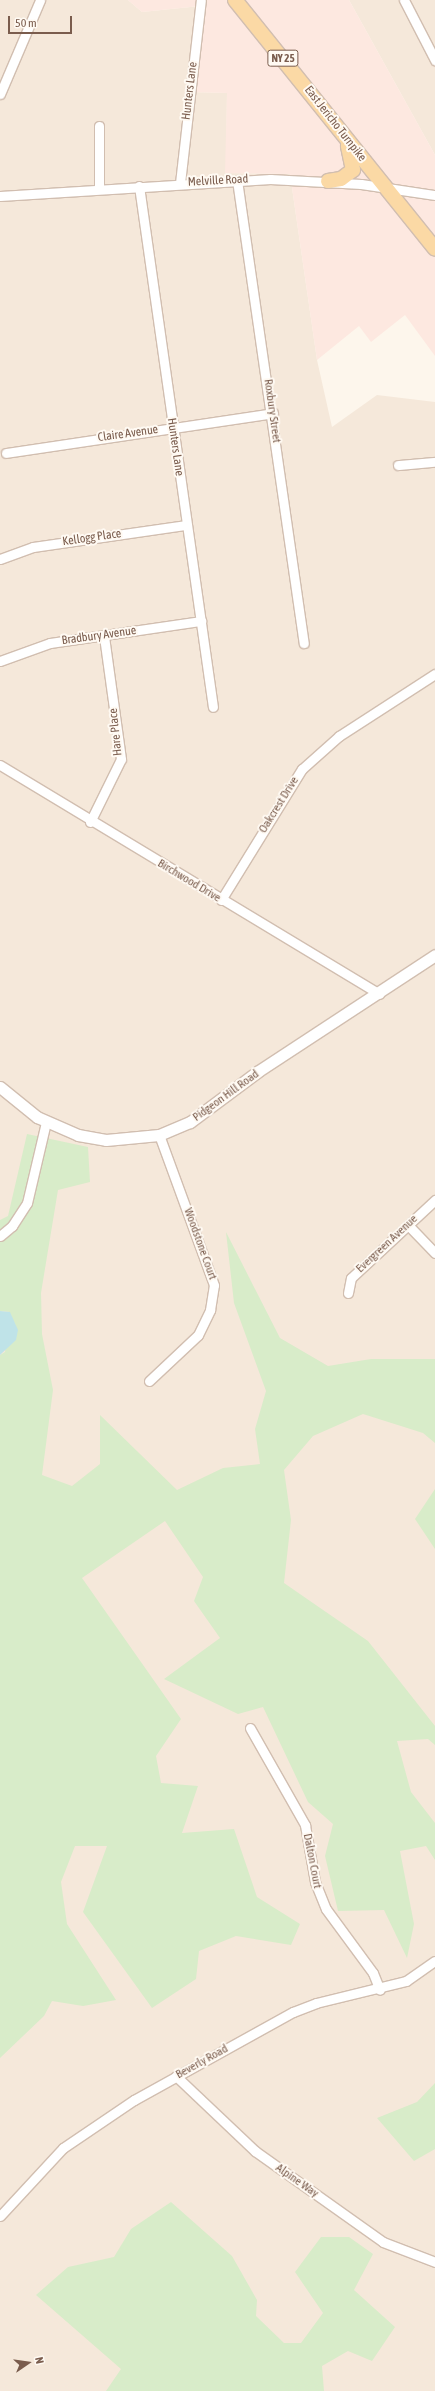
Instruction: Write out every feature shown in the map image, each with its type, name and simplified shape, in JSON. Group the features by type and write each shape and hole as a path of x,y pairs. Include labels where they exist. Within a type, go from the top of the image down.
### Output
{"main road":[{"name":"East Jericho Turnpike","path":"235,0 435,249"},
{"path":"328,181 341,179 352,170 344,134"}],"street":[{"path":"0,94 40,0"},
{"name":"Hunters Lane","path":"180,183 201,0"},
{"path":"404,0 435,60"},
{"path":"99,126 100,189"},
{"name":"Melville Road","path":"0,196 237,180 328,181 435,195"},
{"name":"Roxbury Street","path":"237,180 273,413 304,643"},
{"name":"Hunters Lane","path":"139,186 212,707"},
{"name":"Claire Avenue","path":"6,452 273,413"},
{"path":"398,465 435,462"},
{"name":"Kellogg Place","path":"0,559 33,547 186,525"},
{"name":"Bradbury Avenue","path":"0,661 50,643 201,621"},
{"name":"Hare Place","path":"90,822 121,759 104,636"},
{"name":"Oakcrest Drive","path":"221,900 302,769 339,736 435,674"},
{"name":"Birchwood Drive","path":"0,765 90,822 379,994"},
{"name":"Pidgeon Hill Road","path":"0,1087 46,1122 78,1135 106,1140 159,1135 190,1122 257,1072 379,994 435,955"},
{"path":"0,1236 12,1226 27,1203 46,1122"},
{"name":"Woodstone Court","path":"149,1381 198,1335 210,1310 214,1285 159,1135"},
{"name":"Evergreen Avenue","path":"348,1292 351,1278 435,1200"},
{"path":"408,1225 435,1253"},
{"name":"Dalton Court","path":"250,1728 305,1825 315,1882 326,1909 373,1973 380,1990"},
{"name":"Beverly Road","path":"0,2216 82,2132 176,2076 300,2010 380,1990 406,1981 435,1961"},
{"name":"Alpine Way","path":"176,2076 255,2151 383,2242 435,2262"}],"shaded area":[{"path":"0,0 128,0 142,12 200,6 190,92 227,93 226,173 290,174 317,360 332,427 377,395 435,402 435,2391 0,2391"},
{"path":"128,0 349,0 435,155 435,356 405,315 371,342 359,326 317,360 290,174 225,173 227,93 190,92 200,6 142,12"},
{"path":"349,0 435,0 435,155"}],"green space":[{"path":"27,1134 88,1147 90,1182 58,1190 41,1293 42,1334 53,1390 42,1475 72,1486 100,1464 100,1415 177,1490 223,1468 260,1464 255,1429 266,1391 234,1303 226,1232 280,1338 328,1366 371,1359 435,1359 435,1443 423,1433 363,1414 313,1436 284,1470 291,1520 284,1583 368,1641 435,1726 435,1745 428,1739 397,1741 411,1792 435,1823 435,1860 426,1846 400,1851 414,1924 407,1958 384,1910 338,1911 325,1856 333,1824 308,1802 263,1707 238,1714 164,1679 220,1638 194,1601 203,1577 165,1521 82,1578 181,1719 156,1756 161,1783 198,1786 182,1833 234,1829 257,1897 300,1924 291,1945 236,1936 199,1951 196,1979 152,2008 83,1912 107,1846 75,1846 61,1882 67,1924 116,2000 83,2006 52,2001 44,2016 0,2058 0,1355 5,1352 10,1312 0,1311 0,1220 8,1216"},
{"path":"435,1489 435,1549 415,1519"},
{"path":"435,2083 435,2149 414,2161 377,2118 417,2102"},
{"path":"171,2202 232,2256 257,2300 256,2316 284,2343 301,2343 323,2313 295,2272 321,2237 349,2237 373,2254 354,2290 395,2327 372,2361 348,2351 322,2366 324,2391 106,2391 121,2369 36,2295 68,2267 114,2257 131,2229"}],"water":[{"path":"0,1311 10,1312 18,1330 16,1340 0,1355"}]}
